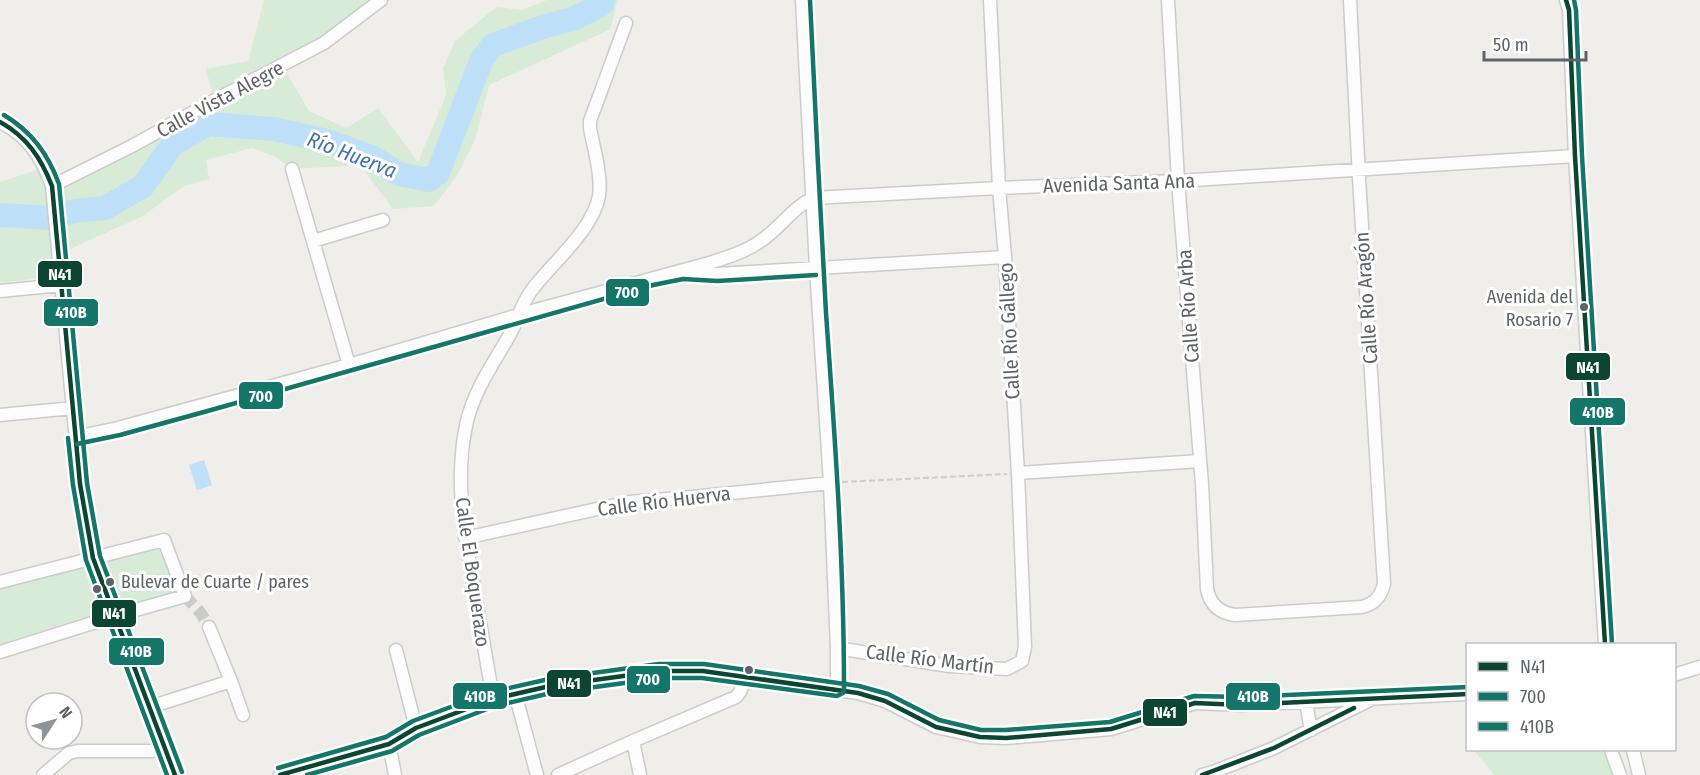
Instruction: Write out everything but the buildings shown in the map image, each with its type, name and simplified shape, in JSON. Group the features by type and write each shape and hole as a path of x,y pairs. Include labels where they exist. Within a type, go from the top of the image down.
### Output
{"street":[{"name":"Calle Vista Alegre","path":"52,186 132,146 324,43 381,0"},
{"path":"802,0 830,483 837,689"},
{"name":"Calle Río Gállego","path":"990,0 999,188 1018,473 1025,647 1022,661"},
{"name":"Calle Río Arba","path":"1168,0 1178,181 1200,461 1207,589 1210,601 1218,609"},
{"name":"Calle Río Aragón","path":"1218,609 1235,615 1362,607 1373,603 1380,595 1384,577 1350,0"},
{"path":"1566,0 1569,10 1575,156 1605,643"},
{"name":"Calle El Boquerazo","path":"493,699 465,538 460,478 463,441 481,383 530,293 584,229 596,205 599,180 590,121 626,22"},
{"path":"0,122 13,129 33,148 44,164 52,186 80,484 93,558 175,775"},
{"name":"Avenida Santa Ana","path":"813,198 1178,181 1575,156"},
{"path":"292,169 349,364"},
{"path":"75,437 118,428 520,314 683,271 729,256 755,244 797,208 813,198"},
{"path":"313,241 382,220"},
{"path":"683,271 717,274 1005,257"},
{"path":"0,291 61,285"},
{"path":"0,416 73,408"},
{"path":"1018,473 1200,461"},
{"name":"Calle Río Huerva","path":"465,538 629,501 830,483"},
{"path":"0,582 164,540 185,596 0,652"},
{"path":"209,627 243,715"},
{"name":"Calle Río Martín","path":"837,648 949,666 1007,669 1022,661"},
{"path":"396,650 416,728"},
{"path":"1676,674 1700,667"},
{"path":"280,775 389,744 416,728 493,699 550,686 660,671 703,671 837,689 872,696 936,727 980,737 1006,738 1112,729 1196,703 1241,705 1306,703 1466,694"},
{"path":"558,775 736,697 746,677"},
{"path":"150,707 231,681"},
{"path":"515,693 537,775"},
{"path":"1202,775 1275,748 1375,698"},
{"path":"1306,703 1311,730"},
{"path":"633,741 640,775"},
{"path":"389,744 395,775"},
{"path":"43,775 69,753 152,751 165,747"},
{"path":"1611,751 1620,775"},
{"path":"1632,751 1639,775"}],"path":[{"path":"830,483 1018,473"}],"green space":[{"path":"264,0 381,0 282,65 309,111 346,128 378,108 418,162 446,95 443,68 455,41 496,7 522,10 547,0 617,0 611,29 489,85 475,140 458,174 434,206 393,209 360,165 292,169 274,156 252,148 206,160 209,179 184,186 143,216 59,254 60,274 0,282 0,182 46,167 52,185 214,100 206,69 248,61"},
{"path":"161,544 181,594 118,611 98,561"},
{"path":"88,563 102,612 0,644 0,586"},
{"path":"1475,751 1611,751 1620,775 1494,775"}],"water":[{"path":"204,460 212,485 197,490 189,465"}],"waterway":[{"name":"Río Huerva","path":"0,215 49,218 75,211 105,208 143,186 173,144 208,124 274,129 327,141 374,158 399,174 429,180 438,173 481,61 493,45 575,18 602,4 603,0"}],"tunnel":[{"path":"185,596 200,612 209,627"}],"transit line":[{"name":"700","path":"307,775 392,751 419,735 495,706 551,693 661,678 702,678 837,696 843,693 841,548 810,0"},
{"name":"N41","path":"1566,0 1569,10 1575,156 1605,643"},
{"name":"410B","path":"1574,0 1612,643"},
{"name":"410B","path":"4,115 31,136 50,163 59,184 87,483 100,556 182,772"},
{"name":"N41","path":"0,122 18,134 32,149 52,186 80,484 93,558 175,775"},
{"name":"700","path":"77,444 204,412 653,285 683,279 717,281 816,275"},
{"name":"700","path":"68,438 73,485 86,560 167,775"},
{"name":"410B","path":"278,768 386,737 413,721 491,692 549,679 659,664 704,664 859,686 888,694 939,720 981,730 1110,722 1194,696 1241,697 1466,687"},
{"name":"N41","path":"280,775 389,744 416,728 493,699 550,686 660,671 703,671 858,693 885,701 936,727 980,737 1006,738 1111,729 1195,703 1241,705 1466,694"},
{"name":"N41","path":"1202,775 1274,748 1354,708"}],"place":[{"name":"Avenida del Rosario 7","path":"1584,307"},
{"name":"Bulevar de Cuarte / pares","path":"110,582"}]}
